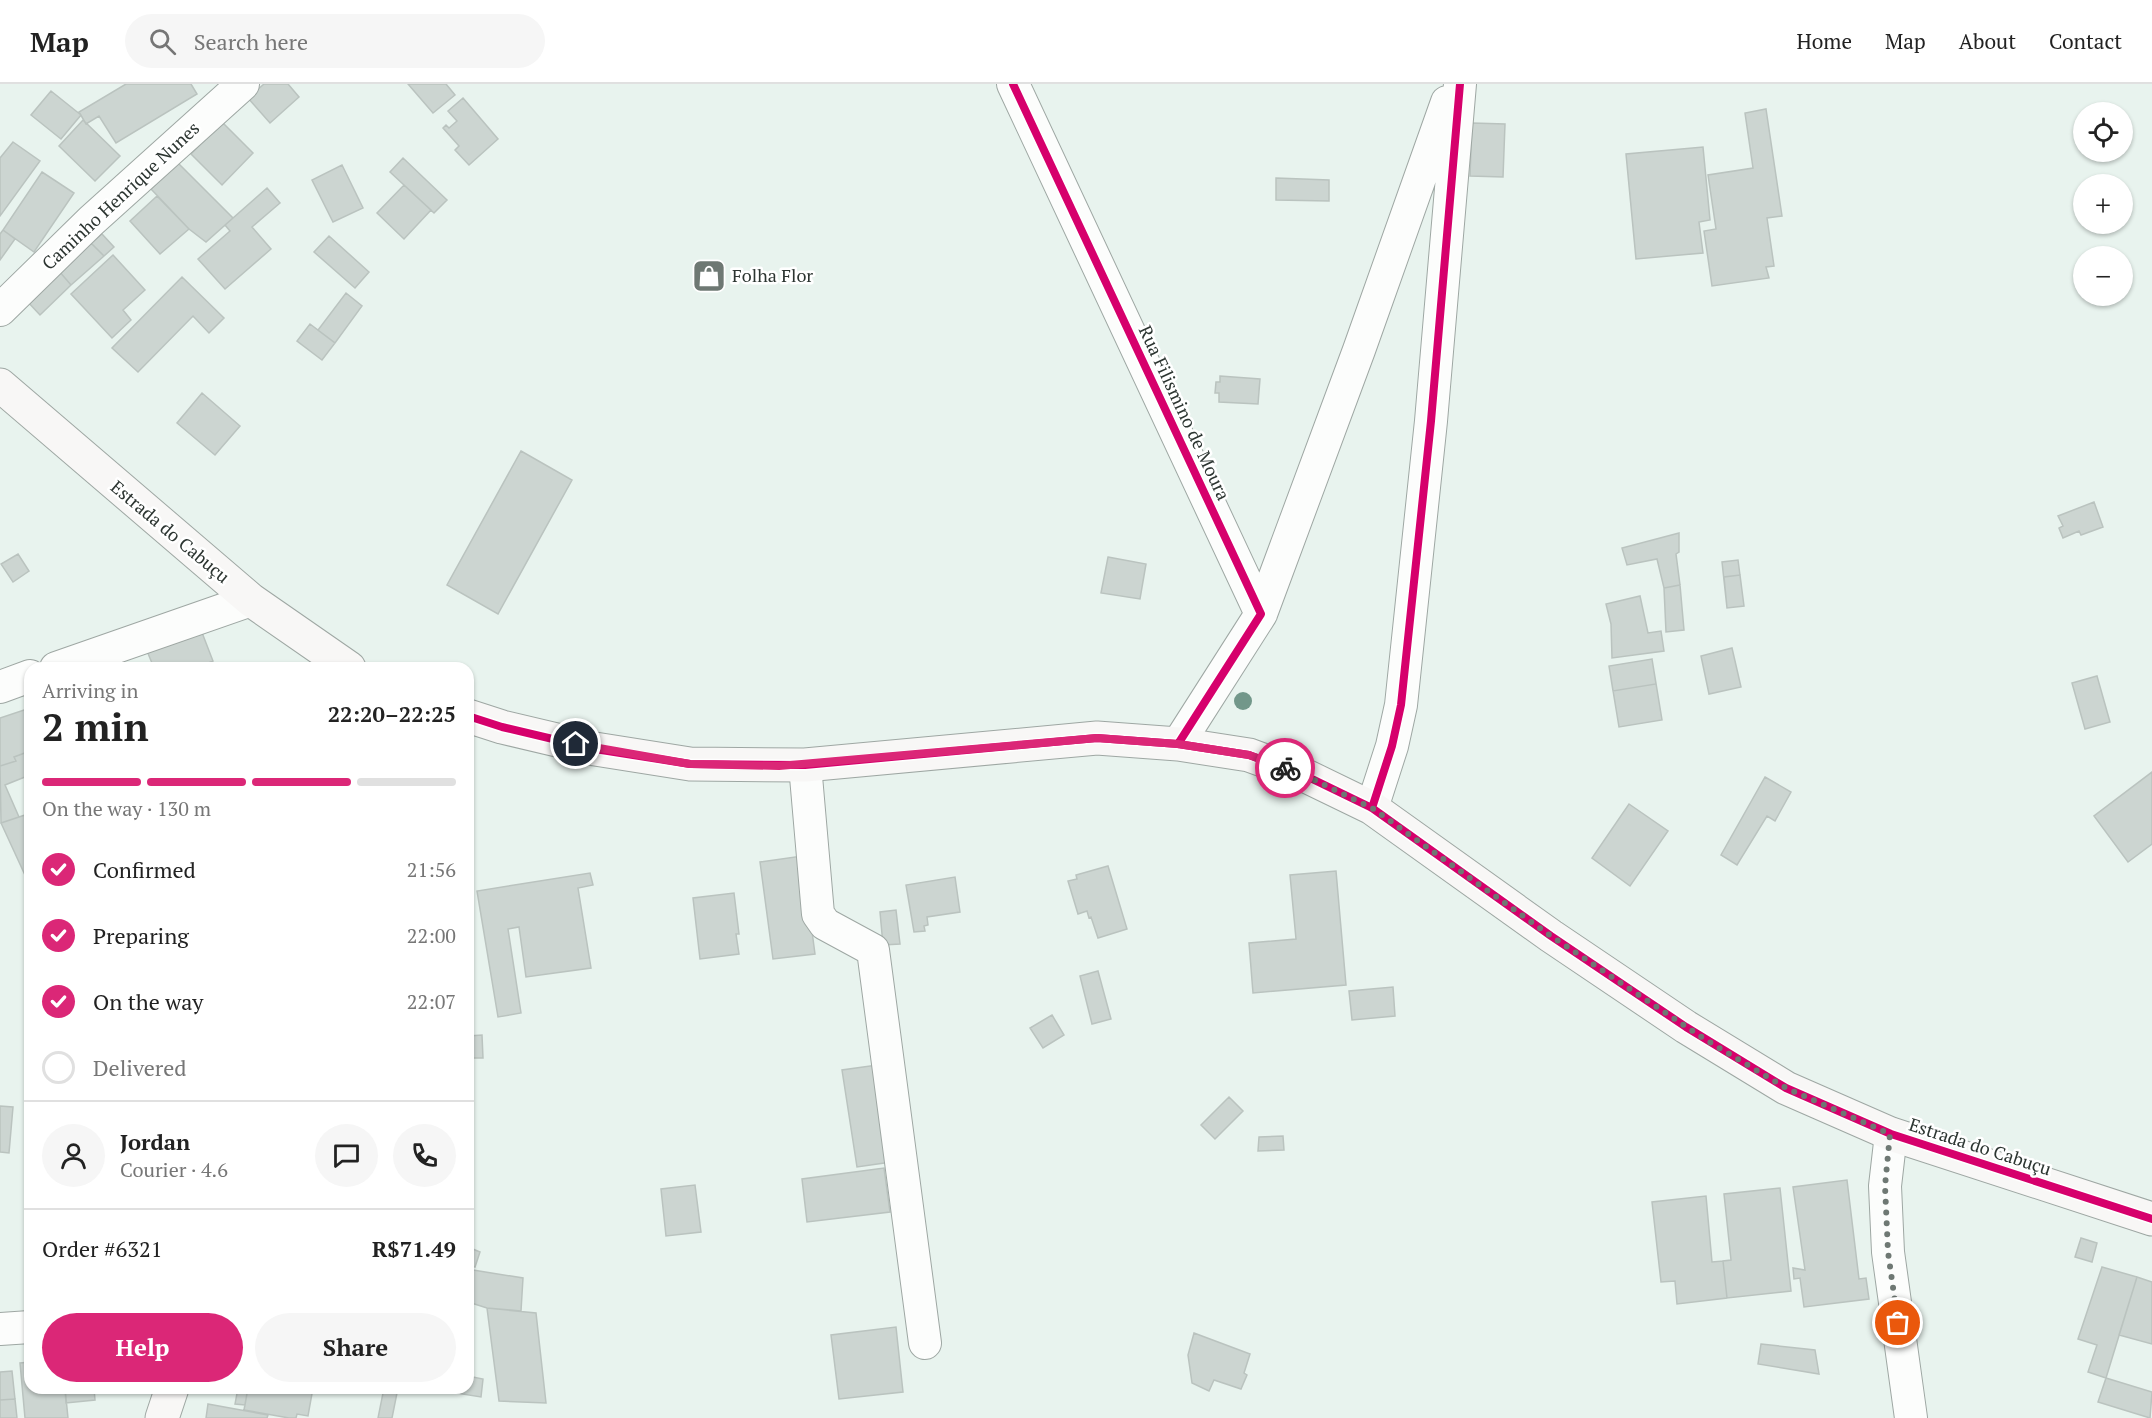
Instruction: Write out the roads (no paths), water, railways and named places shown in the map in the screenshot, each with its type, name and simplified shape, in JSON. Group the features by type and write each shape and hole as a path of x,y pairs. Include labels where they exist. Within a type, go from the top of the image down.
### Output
{"street":[{"name":"Caminho Henrique Nunes","path":"0,310 91,221 243,84"},
{"name":"Rua Filismino de Moura","path":"1013,84 1261,614"},
{"path":"1178,744 1261,614 1359,350 1453,84"},
{"path":"1372,808 1392,746 1401,705 1431,421 1460,84"},
{"name":"Estrada do Cabuçu","path":"0,385 251,600 340,662"},
{"path":"73,662 251,600"},
{"path":"0,687 24,678"},
{"name":"Estrada do Cabuçu","path":"474,718 501,727 595,749 690,764 805,765 1097,738 1178,744 1249,755 1306,776 1372,808 1551,936 1686,1027 1786,1088 1890,1134 2152,1220"},
{"path":"805,765 818,914 825,924 873,950 925,1343"},
{"path":"1890,1134 1885,1186 1888,1252 1911,1418"},
{"path":"0,1329 24,1327"},
{"path":"162,1418 170,1394"}],"place":[{"name":"Folha Flor","path":"709,276"}]}
